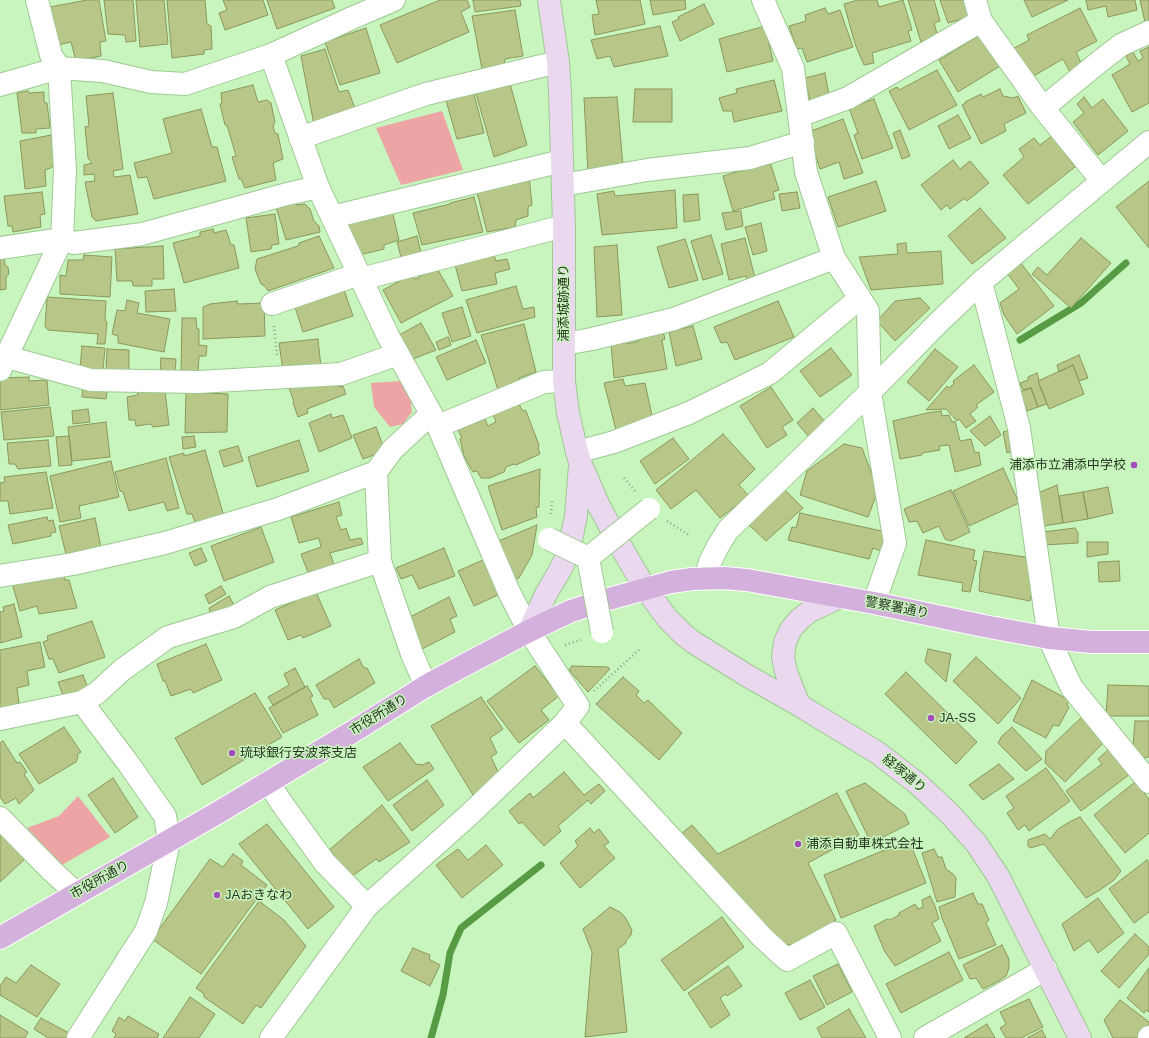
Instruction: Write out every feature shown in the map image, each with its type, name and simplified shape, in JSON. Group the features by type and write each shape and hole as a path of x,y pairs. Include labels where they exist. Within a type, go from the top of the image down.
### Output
{"main road":[{"name":"浦添城跡通り","path":"549,0 558,62 564,226 564,381 568,413 578,457 599,506 645,588"},
{"path":"529,631 546,594 568,554 576,516 578,457"},
{"name":"警察署通り","path":"645,588 692,579 724,578 747,580 874,603 1049,638 1092,642 1149,642"},
{"name":"市役所通り","path":"0,938 76,893 170,841 426,686 529,631 572,611 645,588"},
{"name":"経塚通り","path":"645,588 668,618 693,642 878,753 918,784 950,814 976,843 998,876 1080,1038"},
{"path":"799,705 786,672 783,657 785,642 791,629 800,619 810,611 840,597"}],"street":[{"path":"37,0 51,54 59,68 65,170 62,238 3,364 91,380 198,382 341,374 398,354"},
{"path":"0,85 59,68 104,72 151,82 185,84 270,55 394,0"},
{"path":"763,0 793,68 806,172 834,258 868,311 870,392 895,543 874,603"},
{"path":"975,0 981,21 1043,108 1102,181"},
{"path":"799,116 848,98 981,21"},
{"path":"1043,108 1116,49 1149,32"},
{"path":"270,55 318,187 388,336 434,420 509,592 571,715 763,938 787,960 836,933 890,1038"},
{"path":"300,138 426,94 558,62"},
{"path":"563,185 647,170 750,158 803,142"},
{"path":"705,578 710,562 728,530 870,392 940,321 981,282 1149,142"},
{"path":"332,217 562,162"},
{"path":"0,248 62,238 74,243 142,234 287,194 318,187"},
{"path":"272,304 360,276 564,226"},
{"path":"564,344 592,339 674,319 834,258"},
{"path":"981,282 1019,428 1049,638 1072,688 1149,782"},
{"path":"578,457 689,413 770,373 860,298"},
{"path":"0,576 73,564 165,543 278,510 376,472 393,449 434,420 544,382 564,381"},
{"path":"376,472 380,561 412,654 426,686"},
{"path":"588,558 649,509"},
{"path":"549,539 588,558"},
{"path":"588,558 602,632"},
{"path":"0,719 82,702 97,693 122,670 168,637 234,617 270,597 380,561"},
{"path":"78,1038 146,931 157,896 170,841 165,816 128,763 82,702"},
{"path":"271,1038 367,906 470,814 571,715"},
{"path":"268,782 283,806 325,863 367,906"},
{"path":"0,818 76,893"},
{"path":"925,1038 1046,969"}],"path":[{"path":"272,304 279,378"},
{"path":"571,715 640,648"}],"shaded area":[{"path":"442,111 463,170 401,185 376,128"},
{"path":"400,381 414,400 411,404 412,412 403,424 390,427 374,407 371,383"},
{"path":"78,796 110,837 62,865 27,828 59,816"}],"building":[{"path":"87,0 99,0 106,41 100,42 101,56 76,61 71,42 57,45 50,7"},
{"path":"104,0 133,0 136,41 126,42 125,35 108,34"},
{"path":"136,0 164,0 168,44 140,47"},
{"path":"167,0 205,0 207,24 211,26 212,49 204,50 204,54 172,58"},
{"path":"223,0 263,0 268,15 225,30 219,13 227,10"},
{"path":"267,0 332,0 335,8 277,29"},
{"path":"440,0 467,0 470,7 461,12 469,32 397,63 380,25"},
{"path":"473,0 520,0 521,6 475,12"},
{"path":"596,0 640,0 645,24 595,35 592,15 599,14"},
{"path":"650,0 685,0 686,9 653,15"},
{"path":"858,0 877,0 879,7 903,0 912,30 908,31 911,41 872,53 874,63 864,65 855,44 844,4"},
{"path":"908,0 934,0 940,21 934,23 938,37 921,42"},
{"path":"940,0 967,0 972,16 948,23"},
{"path":"1024,0 1068,0 1032,17"},
{"path":"1086,0 1135,0 1137,10 1108,17 1106,6 1088,10"},
{"path":"1140,0 1149,0 1149,21 1145,22"},
{"path":"704,4 714,24 680,41 672,22 679,19 678,17"},
{"path":"825,8 828,14 840,10 853,47 807,62 802,48 797,49 789,26 806,21 805,15"},
{"path":"1080,8 1097,41 1076,52 1084,69 1073,78 1063,59 1030,78 1011,50 1029,40 1027,35"},
{"path":"515,10 523,56 505,59 504,66 482,69 472,16"},
{"path":"660,26 668,56 614,67 610,56 597,59 591,40"},
{"path":"765,26 773,61 727,72 719,39"},
{"path":"366,28 380,73 340,85 325,42"},
{"path":"982,34 1000,66 958,92 939,60"},
{"path":"1149,47 1149,103 1132,112 1112,75 1130,64 1126,56 1133,52 1138,61 1143,58 1140,51"},
{"path":"325,49 339,92 348,90 355,108 314,125 301,56"},
{"path":"937,70 957,105 909,130 889,91 897,87 899,90"},
{"path":"825,73 830,101 811,105 805,78"},
{"path":"509,80 527,145 494,157 475,90"},
{"path":"774,80 782,111 734,122 732,111 723,111 719,98 737,93 736,89"},
{"path":"253,85 258,102 267,100 271,103 275,122 273,126 275,133 278,134 283,159 273,163 276,180 245,188 241,179 239,179 232,157 236,156 227,125 225,125 220,104 222,103 221,93"},
{"path":"635,89 672,89 672,122 633,122"},
{"path":"1000,89 1003,96 1013,98 1018,96 1026,113 1004,124 1006,131 981,144 962,105 981,94 983,97"},
{"path":"473,90 484,133 457,139 445,97"},
{"path":"28,91 29,93 44,92 44,102 47,103 50,128 36,129 36,133 22,133 17,93"},
{"path":"113,93 123,169 113,171 114,177 130,175 138,214 96,221 92,217 85,182 95,181 94,174 84,175 84,165 92,163 88,158 85,127 89,126 86,96"},
{"path":"617,97 623,166 588,173 584,98"},
{"path":"1084,97 1092,108 1103,99 1128,131 1098,155 1073,122 1084,113 1077,104"},
{"path":"874,99 893,148 862,159 854,135 858,133 849,108"},
{"path":"201,109 212,147 217,147 226,181 154,199 147,177 138,178 134,163 172,153 163,119"},
{"path":"958,115 971,138 949,149 938,126"},
{"path":"843,119 863,173 844,179 839,162 820,169 812,145 814,141 811,131"},
{"path":"900,130 910,156 902,159 893,133"},
{"path":"51,135 55,164 51,168 45,170 46,186 25,189 20,141"},
{"path":"1052,136 1075,167 1028,204 1003,175 1024,157 1019,149 1034,138 1040,145"},
{"path":"953,160 960,169 970,161 989,183 967,201 965,198 950,209 947,205 941,210 921,185"},
{"path":"770,162 779,190 773,192 775,199 733,211 723,176"},
{"path":"529,176 532,205 528,207 528,216 516,220 515,227 487,232 476,188"},
{"path":"876,181 886,211 838,227 828,197"},
{"path":"1149,181 1149,248 1116,207"},
{"path":"675,190 677,228 602,235 597,194 614,191 615,196"},
{"path":"42,192 45,214 40,215 41,227 13,232 12,226 8,226 4,196"},
{"path":"797,192 800,208 782,211 779,194"},
{"path":"698,194 700,220 684,222 683,195"},
{"path":"474,197 483,232 422,245 413,213"},
{"path":"295,202 296,205 305,204 310,209 314,221 319,226 320,232 286,240 276,207"},
{"path":"391,206 399,240 384,245 384,249 355,256 346,218"},
{"path":"980,208 1006,238 972,264 948,236"},
{"path":"741,211 743,226 726,230 722,213"},
{"path":"275,214 279,244 272,245 271,249 251,252 246,218"},
{"path":"761,223 767,251 753,255 745,227"},
{"path":"213,229 214,233 226,230 231,245 234,245 239,268 184,283 173,243 200,236 200,232"},
{"path":"711,235 723,274 703,280 691,241"},
{"path":"319,236 334,268 268,291 265,286 261,284 255,269 257,259 298,246 299,243"},
{"path":"417,236 422,256 402,261 397,242"},
{"path":"745,238 756,282 748,284 746,276 729,280 721,244"},
{"path":"1081,238 1111,263 1071,308 1032,274 1038,267 1047,275"},
{"path":"685,239 698,280 669,288 657,247"},
{"path":"906,243 907,253 941,251 943,284 871,290 859,257 898,254 897,244"},
{"path":"617,245 622,315 597,317 594,247"},
{"path":"163,246 164,279 152,279 152,286 133,286 132,281 117,281 115,249"},
{"path":"493,252 496,261 507,259 510,269 495,273 497,284 462,291 454,261"},
{"path":"84,255 112,257 110,297 60,294 60,275 66,276 68,260 83,260"},
{"path":"4,256 5,265 8,267 9,274 6,277 6,289 0,290 0,257"},
{"path":"1020,262 1054,306 1017,334 1004,315 1000,303 1019,289 1007,273"},
{"path":"438,270 453,296 401,323 383,290 409,276 416,279 424,274"},
{"path":"342,284 353,316 303,332 293,301"},
{"path":"516,286 523,309 534,307 535,317 477,333 466,300"},
{"path":"174,289 176,311 146,312 145,291"},
{"path":"47,297 106,301 105,320 107,322 105,344 97,344 98,334 48,330 45,326"},
{"path":"920,298 930,308 895,341 877,321 895,301"},
{"path":"127,300 139,303 137,313 170,319 164,352 118,343 118,336 112,334 117,310 125,311"},
{"path":"237,301 238,304 264,303 265,336 203,339 203,307 210,304"},
{"path":"778,301 794,337 735,360 727,342 721,343 714,327"},
{"path":"462,307 471,336 452,342 442,313"},
{"path":"182,318 196,318 197,329 199,329 199,345 207,346 206,356 199,356 198,374 181,373"},
{"path":"421,323 436,350 413,359 399,335"},
{"path":"524,324 536,372 519,378 521,384 498,390 481,335"},
{"path":"693,326 702,359 676,366 669,332"},
{"path":"663,331 665,339 662,340 667,369 614,378 611,344 627,341 627,344 639,341 639,337"},
{"path":"448,337 451,345 439,350 436,342"},
{"path":"318,339 321,367 283,371 279,343"},
{"path":"476,340 486,363 447,380 436,357"},
{"path":"82,346 105,348 103,371 80,369"},
{"path":"831,348 852,375 820,397 800,371"},
{"path":"107,349 129,350 129,371 106,371"},
{"path":"935,349 958,367 929,401 907,382"},
{"path":"1079,355 1088,378 1079,381 1073,365 1059,372 1057,365"},
{"path":"161,358 176,359 175,374 160,373"},
{"path":"974,365 994,392 976,405 978,407 970,414 976,421 966,428 959,419 957,421 946,409 926,410 947,386 949,388 954,383 953,381"},
{"path":"1073,365 1084,394 1049,409 1038,381"},
{"path":"1037,373 1038,381 1047,404 1038,407 1031,388 1023,390 1020,383 1028,380 1028,377"},
{"path":"29,377 29,381 47,380 49,405 0,410 1,378"},
{"path":"623,379 625,386 645,383 653,420 616,430 604,383"},
{"path":"83,384 108,386 106,399 82,397"},
{"path":"338,384 339,387 343,386 346,394 307,409 308,413 298,417 289,388"},
{"path":"771,387 793,420 782,427 787,435 767,448 740,406"},
{"path":"1031,388 1038,407 1027,411 1020,392"},
{"path":"153,390 165,391 169,425 153,427 151,424 136,426 135,420 129,420 127,397 138,395 137,392"},
{"path":"186,392 228,394 227,432 185,433"},
{"path":"519,404 522,410 526,411 539,445 538,448 540,454 516,465 514,464 506,467 504,472 490,478 481,478 477,471 473,472 464,456 460,439 462,438 458,430 485,419 488,426 496,422 493,414"},
{"path":"50,407 54,436 4,440 1,412"},
{"path":"813,408 826,423 810,438 797,423"},
{"path":"88,409 90,422 73,424 72,411"},
{"path":"941,411 942,416 949,415 952,422 955,421 960,441 971,439 975,453 979,452 981,465 955,472 949,445 939,446 940,450 900,459 893,421"},
{"path":"331,414 332,418 343,415 352,438 319,452 309,423"},
{"path":"990,416 1001,435 985,446 970,431"},
{"path":"106,422 110,457 72,461 68,427"},
{"path":"376,427 385,451 363,459 353,435"},
{"path":"1014,429 1018,449 1007,453 1003,432"},
{"path":"723,434 755,469 739,485 749,496 720,518 696,490 671,509 656,490"},
{"path":"69,436 72,465 59,466 56,437"},
{"path":"194,436 196,447 183,449 182,437"},
{"path":"673,438 689,459 655,484 640,461"},
{"path":"48,440 51,466 18,469 15,464 9,464 7,443"},
{"path":"299,440 309,471 257,487 248,457"},
{"path":"844,444 862,448 877,488 877,493 868,517 800,495 807,471"},
{"path":"238,446 243,461 224,467 219,451"},
{"path":"205,450 224,517 196,525 192,514 187,514 169,457 184,453 184,456"},
{"path":"166,458 179,508 167,511 164,502 129,511 123,492 120,491 115,472"},
{"path":"111,461 119,497 79,506 81,518 60,522 50,476"},
{"path":"1003,468 1019,503 969,526 953,491"},
{"path":"540,469 539,507 536,508 537,517 502,530 488,486"},
{"path":"46,472 53,508 10,514 8,501 0,501 0,483 5,482 4,477"},
{"path":"1057,485 1063,523 1043,526 1038,493"},
{"path":"1108,487 1113,513 1088,519 1083,492"},
{"path":"784,489 803,508 766,541 748,524"},
{"path":"951,490 970,532 951,541 945,539 939,526 923,533 917,521 909,522 904,509"},
{"path":"1083,492 1088,519 1063,523 1059,496"},
{"path":"339,502 342,515 336,517 341,530 346,528 350,540 361,538 363,544 330,553 335,568 309,575 301,554 321,547 319,538 299,543 291,517"},
{"path":"800,513 886,532 881,551 873,548 869,559 788,540 792,527 796,528"},
{"path":"47,517 48,521 53,520 56,532 51,533 51,536 13,544 8,525"},
{"path":"95,518 101,547 66,554 59,526"},
{"path":"537,525 532,555 519,578 512,581 496,542"},
{"path":"261,527 274,562 224,581 211,546"},
{"path":"1075,528 1078,533 1078,543 1044,545 1043,532"},
{"path":"926,540 975,550 973,560 977,561 970,592 962,591 963,583 918,575"},
{"path":"1087,542 1108,542 1108,554 1087,557"},
{"path":"201,548 207,561 195,566 189,553"},
{"path":"444,548 455,576 419,589 412,575 401,579 396,568"},
{"path":"984,551 1032,558 1029,576 1035,577 1030,601 979,591 979,577"},
{"path":"483,560 498,595 474,606 458,571"},
{"path":"1119,561 1120,581 1099,582 1098,562"},
{"path":"64,574 65,580 69,580 77,608 39,614 37,606 20,611 12,583"},
{"path":"221,586 226,594 209,604 205,595"},
{"path":"316,592 331,626 303,638 301,635 288,640 275,610"},
{"path":"229,596 235,607 212,619 209,608"},
{"path":"449,597 457,616 450,619 455,632 420,650 404,620"},
{"path":"14,604 22,637 0,643 0,612 4,611 3,607"},
{"path":"92,621 105,657 59,673 53,659 49,659 43,642 48,640 47,636"},
{"path":"40,642 45,667 27,671 29,685 17,688 19,703 0,708 0,650"},
{"path":"206,644 222,680 193,693 191,689 171,696 165,681 163,681 157,664"},
{"path":"928,649 951,654 946,682 925,662"},
{"path":"976,657 1021,698 998,724 953,681"},
{"path":"359,659 364,668 367,668 375,683 334,708 329,699 324,699 316,685"},
{"path":"535,666 559,696 541,710 549,720 519,743 487,701"},
{"path":"572,666 608,667 610,669 588,692 569,670"},
{"path":"295,668 305,687 273,705 268,697 289,685 284,674"},
{"name":"JA-SS","path":"906,672 977,742 956,764 885,694"},
{"path":"83,675 89,691 64,698 58,682"},
{"path":"623,677 639,691 636,695 644,703 648,700 682,733 659,760 596,704"},
{"path":"1032,680 1069,700 1067,705 1069,707 1059,726 1053,725 1046,738 1013,721"},
{"path":"1108,685 1149,686 1149,716 1106,716"},
{"path":"307,686 313,696 310,698 318,715 283,733 269,708"},
{"path":"255,693 282,737 202,785 175,738"},
{"path":"481,697 503,729 490,738 497,753 491,757 499,774 473,795 431,726"},
{"path":"1082,717 1105,741 1065,782 1045,763 1046,751"},
{"path":"1135,721 1149,721 1149,757 1141,758 1133,746"},
{"path":"64,727 81,752 77,755 78,757 76,762 39,784 19,754"},
{"path":"1012,727 1042,759 1026,771 998,743 1002,736"},
{"path":"3,741 17,763 20,762 27,772 24,774 34,790 19,804 16,798 5,804 0,797 0,743"},
{"path":"400,743 416,764 422,765 429,762 434,769 388,801 363,767"},
{"path":"1109,749 1130,774 1081,811 1066,791 1102,764 1098,759"},
{"path":"999,764 1014,779 983,800 969,785"},
{"path":"1046,768 1070,801 1029,831 1025,825 1018,830 1007,813 1014,808 1006,796"},
{"path":"564,772 584,795 599,784 605,791 591,804 588,800 558,826 561,831 544,846 522,822 519,824 509,811 530,793 533,798"},
{"path":"113,778 138,817 115,833 88,795"},
{"path":"427,780 444,805 412,831 393,805"},
{"path":"1135,782 1149,799 1149,833 1125,853 1094,815"},
{"path":"865,783 905,814 909,824 871,843 846,791"},
{"path":"837,793 859,835 808,863 836,920 797,946 778,943 681,834 692,825 718,854"},
{"path":"382,805 410,842 379,862 376,859 351,877 329,850"},
{"path":"1080,817 1121,871 1114,880 1086,898 1044,844 1030,848 1028,846 1028,840 1045,834 1050,839 1058,829"},
{"path":"267,824 334,907 308,929 239,844"},
{"path":"0,828 26,858 0,882"},
{"path":"590,828 594,833 599,829 609,842 604,846 615,858 580,888 560,863 578,846 575,841"},
{"path":"909,840 926,883 841,918 824,875"},
{"path":"486,845 503,865 462,898 436,865 458,849 468,860"},
{"path":"934,849 938,857 942,857 946,869 956,878 955,897 937,902 922,853"},
{"path":"233,854 243,861 241,865 267,885 201,974 152,939 210,859 223,867"},
{"path":"1147,860 1149,863 1149,912 1134,923 1109,889"},
{"path":"973,893 978,904 982,904 989,920 986,923 996,945 959,959 939,907"},
{"path":"930,896 939,919 932,923 941,941 895,966 885,952 874,926 887,919 890,920 915,904 918,909 923,907 922,900"},
{"path":"1098,898 1124,933 1098,953 1089,940 1074,951 1062,924"},
{"path":"259,901 284,920 306,946 261,1008 256,1005 243,1024 204,997 204,994 196,988"},
{"path":"610,907 620,912 625,917 632,930 626,943 618,949 627,1032 585,1037 592,952 583,929"},
{"path":"722,917 744,947 684,991 661,960"},
{"path":"1135,934 1149,947 1149,954 1119,988 1101,971"},
{"path":"1002,945 1009,959 1009,968 1006,976 983,989 976,978 970,979 963,965"},
{"path":"413,948 430,955 429,959 440,965 430,986 401,971"},
{"path":"949,952 963,980 901,1013 886,984"},
{"path":"838,964 852,992 827,1005 813,976"},
{"path":"31,965 60,984 37,1017 0,995 0,986 6,977 16,983"},
{"path":"728,966 742,986 727,996 725,994 720,998 730,1015 711,1028 688,993"},
{"path":"1149,968 1149,1012 1146,1010 1144,1013 1127,998"},
{"path":"810,980 825,1007 800,1020 785,993"},
{"path":"190,997 215,1014 199,1038 163,1038"},
{"path":"1029,999 1043,1027 1021,1038 1006,1038 1000,1028 1006,1024 1000,1012"},
{"path":"1120,1000 1149,1022 1149,1027 1140,1038 1113,1038 1104,1020"},
{"path":"849,1009 866,1038 822,1038 817,1028"},
{"path":"0,1015 28,1032 25,1038 0,1038"},
{"path":"128,1016 159,1034 157,1038 114,1038 116,1034 112,1031 119,1017 125,1021"},
{"path":"41,1018 69,1033 66,1038 48,1038 34,1029"},
{"path":"987,1024 995,1038 964,1038"},
{"path":"1042,1030 1046,1038 1027,1038"}],"waterway":[{"path":"1020,340 1081,303 1126,263"},
{"path":"431,1038 443,995 450,953 461,928 541,865"}],"place":[{"name":"浦添市立浦添中学校","path":"1134,465"},
{"name":"JA-SS","path":"931,718"},
{"name":"琉球銀行安波茶支店","path":"232,753"},
{"name":"浦添自動車株式会社","path":"798,844"},
{"name":"JAおきなわ","path":"217,895"}]}
